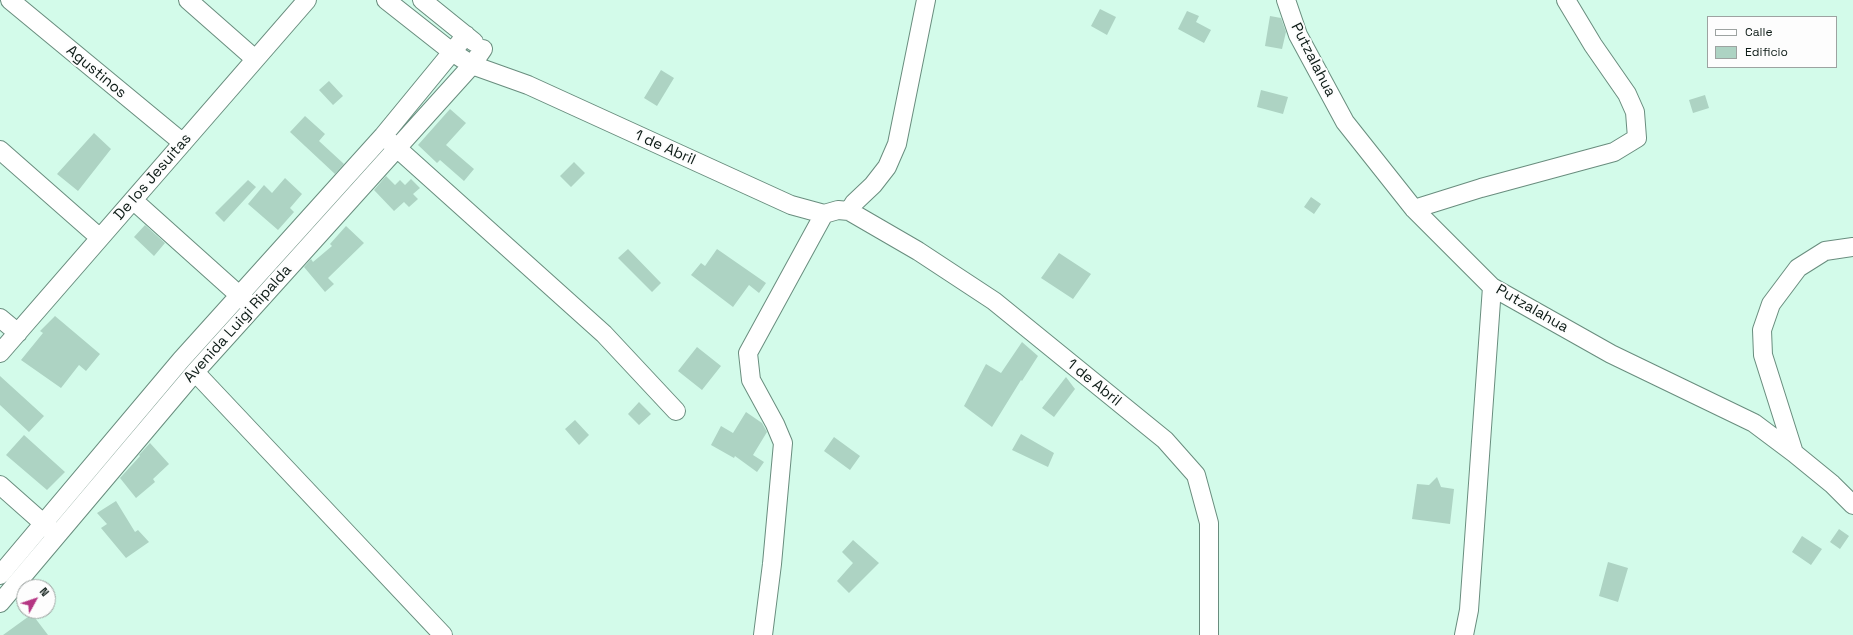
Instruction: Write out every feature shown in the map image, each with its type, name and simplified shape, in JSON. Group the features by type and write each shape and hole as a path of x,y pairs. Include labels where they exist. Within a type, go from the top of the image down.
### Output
{"street":[{"name":"Agustinos","path":"10,0 183,143"},
{"path":"188,0 256,59"},
{"name":"De los Jesuitas","path":"0,354 307,0"},
{"name":"1 de Abril","path":"386,0 452,52 472,65 528,85 790,205 824,214"},
{"path":"422,0 483,49 507,78"},
{"path":"763,635 772,564 782,443 775,424 751,380 748,353 824,214 838,210 849,212 854,203 873,185 886,167 897,144 926,0"},
{"name":"Putzalahua","path":"1286,0 1298,35 1345,122 1414,209 1492,287 1611,354 1754,423 1832,484 1853,505"},
{"path":"1414,209 1481,188 1614,152 1637,138 1635,112 1627,94 1593,45 1566,0"},
{"name":"Avenida Luigi Ripalda","path":"0,604 195,372 253,307 390,142 452,52 466,35"},
{"name":"Avenida Luigi Ripalda","path":"0,575 181,360 240,295 390,142 472,65 483,49"},
{"path":"390,142 604,334 676,411"},
{"path":"0,150 100,238"},
{"path":"133,200 253,307"},
{"name":"1 de Abril","path":"849,212 918,252 994,301 1165,440 1196,475 1209,523 1209,635"},
{"path":"1794,453 1763,355 1762,330 1772,304 1798,268 1826,251 1853,247"},
{"path":"1464,635 1469,610 1492,287"},
{"path":"0,318 18,333"},
{"path":"195,372 443,635"},
{"path":"0,485 57,535"}],"building":[{"path":"1100,9 1116,17 1107,35 1091,26"},
{"path":"1187,11 1199,16 1196,22 1211,30 1204,43 1178,29"},
{"path":"1270,16 1281,18 1286,32 1282,49 1265,46"},
{"path":"661,70 674,78 657,106 644,98"},
{"path":"329,81 343,96 333,105 319,90"},
{"path":"1261,90 1288,97 1283,114 1257,107"},
{"path":"1705,95 1709,108 1693,113 1689,100"},
{"path":"450,109 466,123 446,145 474,169 464,181 440,160 437,163 418,145"},
{"path":"305,116 325,134 319,141 344,164 335,174 290,132"},
{"path":"94,133 111,149 78,191 57,174"},
{"path":"574,162 585,173 571,187 560,176"},
{"path":"386,176 395,185 400,180 405,185 411,179 420,188 413,194 418,199 409,207 404,202 394,211 374,190"},
{"path":"285,178 302,194 290,208 294,212 278,230 248,204 264,185 272,193"},
{"path":"248,180 256,187 224,222 215,213"},
{"path":"1311,197 1321,204 1314,214 1304,207"},
{"path":"145,225 165,243 154,256 134,237"},
{"path":"346,226 364,243 328,278 334,284 325,292 304,267 311,259 313,262 332,246 330,244"},
{"path":"628,249 661,283 652,292 618,258"},
{"path":"717,249 766,283 759,293 749,285 733,307 691,275 701,263 705,266"},
{"path":"1059,253 1091,274 1073,299 1041,278"},
{"path":"55,316 100,354 86,371 79,365 61,388 21,360 43,333 40,331"},
{"path":"1022,342 1038,356 1022,381 1021,380 992,427 964,406 986,364 1001,373"},
{"path":"697,347 721,366 702,390 678,371"},
{"path":"0,376 44,416 29,432 0,405"},
{"path":"1066,377 1075,389 1054,417 1042,408"},
{"path":"639,402 651,414 639,425 628,414"},
{"path":"746,412 762,423 767,432 753,455 764,462 757,472 735,456 734,458 711,445 721,426 733,433"},
{"path":"575,420 589,435 579,445 565,429"},
{"path":"1021,434 1054,453 1048,467 1012,450"},
{"path":"24,435 65,472 47,490 6,455"},
{"path":"834,437 860,456 850,470 824,451"},
{"path":"150,443 169,464 153,479 155,482 136,498 120,478"},
{"path":"1437,477 1441,487 1454,489 1450,524 1412,519 1417,484 1429,485"},
{"path":"116,501 135,532 138,530 149,542 126,558 101,528 107,524 97,513"},
{"path":"1839,529 1849,536 1840,549 1830,542"},
{"path":"1802,536 1822,549 1811,565 1792,552"},
{"path":"853,540 879,563 849,593 837,581 853,563 842,552"},
{"path":"1608,562 1628,568 1618,602 1599,596"},
{"path":"25,619 36,619 48,635 3,635"}]}
